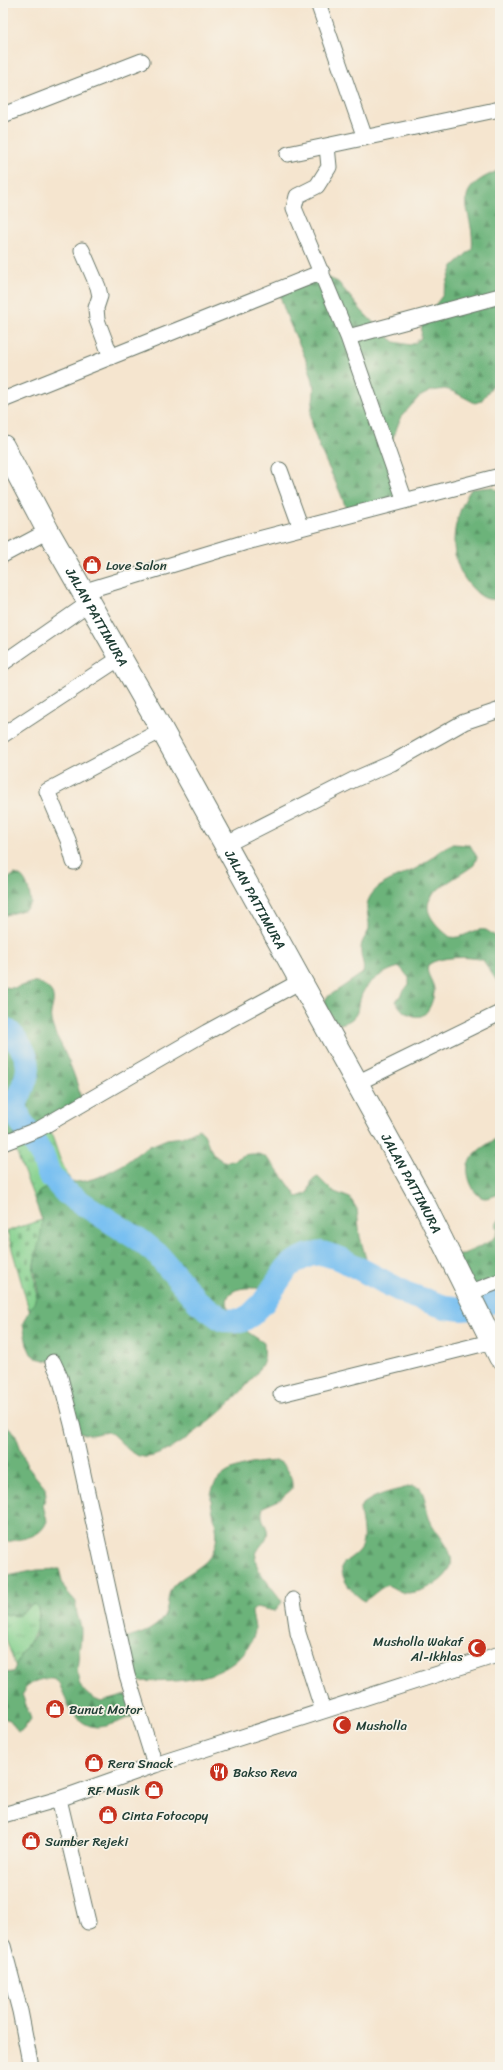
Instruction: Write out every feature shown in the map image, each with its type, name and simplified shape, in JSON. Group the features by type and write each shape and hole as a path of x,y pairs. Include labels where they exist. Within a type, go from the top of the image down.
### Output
{"main road":[{"name":"JALAN PATTIMURA","path":"5,453 85,598 162,730 425,1206 496,1348"}],"street":[{"path":"318,3 365,138"},
{"path":"3,115 142,61"},
{"path":"288,154 500,109"},
{"path":"327,146 330,167 317,186 297,196 294,208 348,337 405,501"},
{"path":"82,250 98,287 100,296 96,308 97,320 111,358"},
{"path":"3,400 111,358 322,272"},
{"path":"348,337 500,296"},
{"path":"280,470 301,528"},
{"path":"3,663 85,598 243,543 500,478"},
{"path":"3,555 48,531"},
{"path":"3,735 120,658"},
{"path":"225,845 353,780 392,763 464,722 500,710"},
{"path":"74,862 68,840 47,791 162,730"},
{"path":"7,1142 38,1129 207,1032 301,981"},
{"path":"357,1083 500,1013"},
{"path":"474,1304 500,1281"},
{"path":"281,1394 486,1343 496,1348"},
{"path":"53,1362 60,1377 73,1428 127,1676 155,1765"},
{"path":"293,1600 298,1633 323,1710"},
{"path":"3,1815 60,1799 155,1765 500,1654"},
{"path":"60,1799 88,1922"},
{"path":"3,1946 20,2011 31,2067"}],"green space":[{"path":"500,170 500,376 481,401 475,403 445,389 431,391 419,397 401,417 389,448 398,503 348,515 345,504 316,439 311,417 314,395 313,381 310,370 284,309 279,288 329,278 338,282 361,310 395,342 410,345 415,343 421,338 422,322 442,296 453,266 472,249 472,235 466,203 468,194 473,186 483,178"},
{"path":"492,487 500,492 500,598 488,599 473,589 464,578 458,566 454,540 455,527 459,514 471,489"},
{"path":"452,844 470,845 477,857 474,865 432,895 428,904 429,913 436,924 450,937 459,937 477,930 486,930 500,940 500,986 483,960 470,958 447,958 433,962 428,965 427,968 434,989 432,1000 427,1012 424,1015 415,1016 403,1010 396,1001 409,984 409,978 400,967 395,968 384,973 368,985 362,994 355,1016 347,1022 340,1024 333,1019 324,1004 326,998 363,973 361,946 369,929 367,905 370,897 380,886 417,868"},
{"path":"15,874 23,878 27,886 31,903 26,909 3,916 3,882"},
{"path":"34,982 44,985 52,993 52,1024 72,1071 82,1105 3,1143 3,987 15,988"},
{"path":"48,1124 60,1159 71,1182 55,1184 36,1195 35,1201 12,1141"},
{"path":"199,1129 204,1134 212,1152 221,1160 229,1162 243,1155 262,1155 281,1174 297,1197 308,1193 312,1180 318,1177 332,1191 350,1198 357,1209 360,1237 366,1259 365,1264 360,1269 332,1256 321,1254 311,1255 301,1259 292,1266 272,1289 246,1288 232,1292 228,1296 227,1301 233,1317 244,1329 264,1343 264,1359 258,1371 230,1403 192,1434 173,1447 157,1455 144,1457 138,1456 107,1431 90,1435 73,1428 53,1362 36,1358 31,1354 27,1345 23,1325 38,1292 34,1265 42,1220 35,1201 36,1195 40,1191 55,1184 85,1181 99,1177 124,1164 145,1148 167,1139 182,1137"},
{"path":"500,1136 500,1194 487,1198 481,1197 473,1189 468,1171 469,1162 479,1150"},
{"path":"500,1218 500,1281 469,1293 451,1259 484,1245 495,1237 498,1232 496,1225"},
{"path":"42,1220 34,1263 36,1298 29,1310 7,1231"},
{"path":"3,1426 7,1426 15,1433 27,1466 45,1488 46,1495 43,1505 47,1521 44,1527 34,1535 3,1543"},
{"path":"278,1461 285,1466 289,1473 292,1481 292,1489 279,1500 263,1507 262,1516 267,1529 267,1536 257,1552 256,1561 261,1573 282,1602 275,1611 257,1607 252,1611 255,1626 254,1635 245,1651 233,1663 219,1671 202,1677 185,1680 150,1682 133,1681 119,1640 140,1634 159,1623 166,1611 169,1594 174,1585 207,1561 211,1555 217,1536 211,1499 213,1488 218,1480 226,1473 236,1468 258,1463"},
{"path":"412,1486 420,1488 430,1520 449,1552 451,1564 449,1571 444,1577 430,1587 422,1590 404,1593 387,1585 364,1601 348,1586 342,1571 342,1565 362,1546 363,1535 360,1507 377,1496"},
{"path":"59,1569 64,1588 76,1602 76,1610 80,1622 81,1640 78,1671 82,1689 90,1696 101,1702 126,1695 135,1715 107,1726 93,1727 80,1720 70,1710 62,1690 56,1680 47,1679 32,1683 24,1690 22,1694 31,1719 23,1730 18,1732 10,1720 3,1718 3,1673 13,1672 22,1652 35,1636 39,1616 38,1608 34,1604 17,1615 13,1616 3,1613 3,1577 37,1570"},
{"path":"34,1604 38,1608 39,1617 37,1625 32,1639 19,1660 16,1668 3,1630 3,1613 13,1616 17,1615"}],"waterway":[{"path":"3,1028 10,1033 17,1042 24,1052 27,1060 27,1074 15,1105 20,1120 42,1155 49,1174 66,1193 141,1241 158,1255 198,1302 223,1320 241,1321 251,1315 263,1303 287,1268 296,1261 309,1255 322,1253 341,1259 407,1294 445,1307 462,1309 480,1307 500,1296"},
{"path":"491,1301 500,1321"}],"place":[{"name":"Love Salon","path":"92,565"},
{"name":"Musholla Wakaf Al-Ikhlas","path":"477,1648"},
{"name":"Bunut Motor","path":"55,1709"},
{"name":"Musholla","path":"342,1725"},
{"name":"Rera Snack","path":"94,1763"},
{"name":"Bakso Reva","path":"219,1772"},
{"name":"RF Musik","path":"154,1790"},
{"name":"Cinta Fotocopy","path":"108,1815"},
{"name":"Sumber Rejeki","path":"31,1841"}]}
